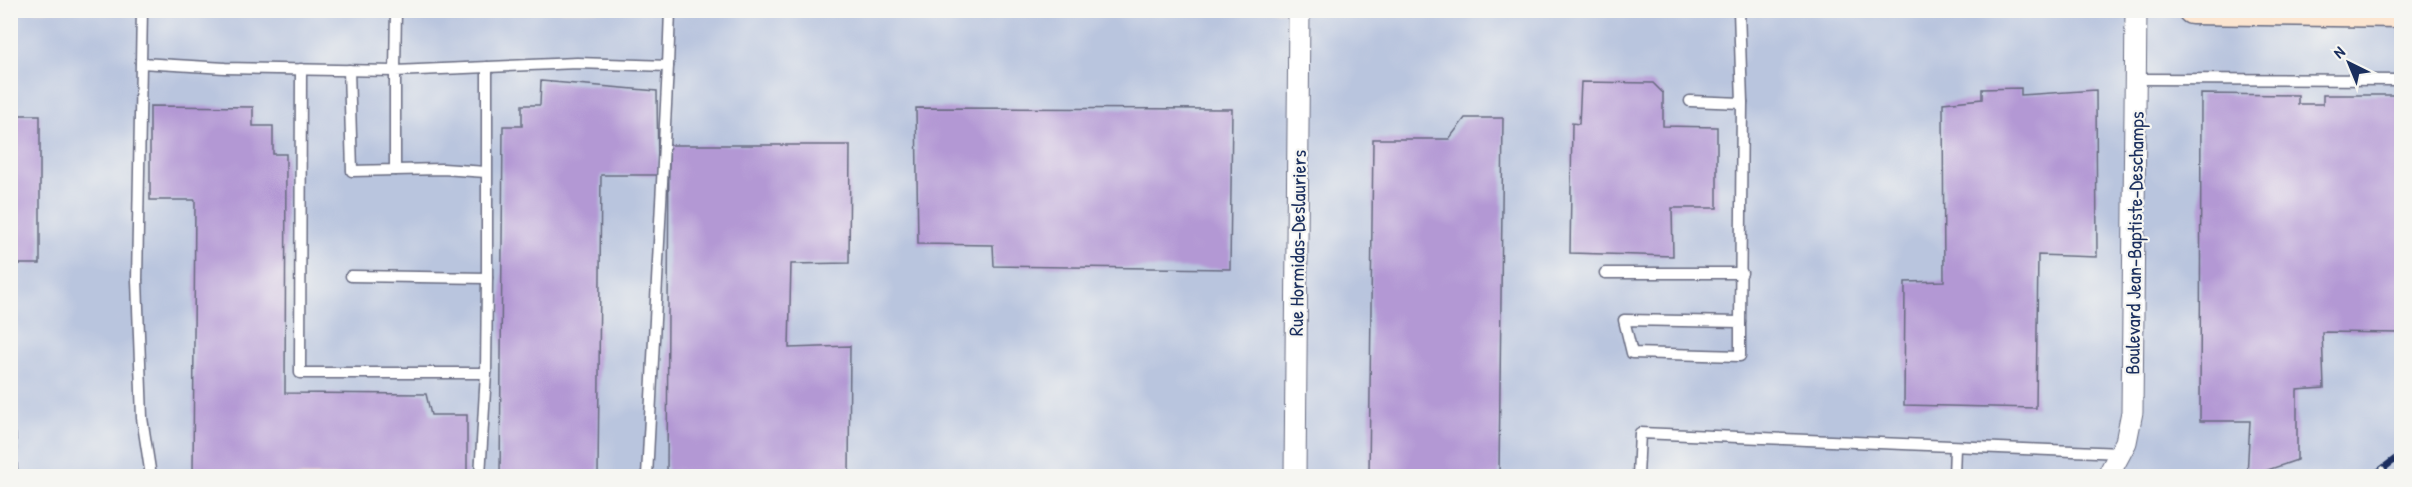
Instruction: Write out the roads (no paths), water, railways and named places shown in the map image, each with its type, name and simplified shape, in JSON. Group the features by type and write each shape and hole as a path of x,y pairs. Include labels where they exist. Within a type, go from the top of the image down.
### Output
{"street":[{"name":"Rue Hormidas-Deslauriers","path":"1295,477 1299,10"},
{"name":"Boulevard Jean-Baptiste-Deschamps","path":"2110,472 2130,432 2132,412 2136,10"},
{"path":"2192,10 2388,12"}],"lane":[{"path":"142,10 137,280 142,418 151,477"},
{"path":"395,170 396,10"},
{"path":"647,477 670,10"},
{"path":"1739,10 1742,102 1740,356 1632,353 1624,320 1740,322"},
{"path":"141,63 395,71 577,63 668,66"},
{"path":"480,477 486,373 486,67"},
{"path":"301,69 300,373 486,373"},
{"path":"349,70 352,171 443,169 486,172"},
{"path":"2135,78 2402,80"},
{"path":"1690,101 1742,102"},
{"path":"1605,273 1742,273"},
{"path":"351,276 487,278"},
{"path":"1638,477 1640,433 2121,453"},
{"path":"10,434 12,477"},
{"path":"1954,477 1955,447"}],"railway":[{"path":"2373,476 2402,454"}]}
